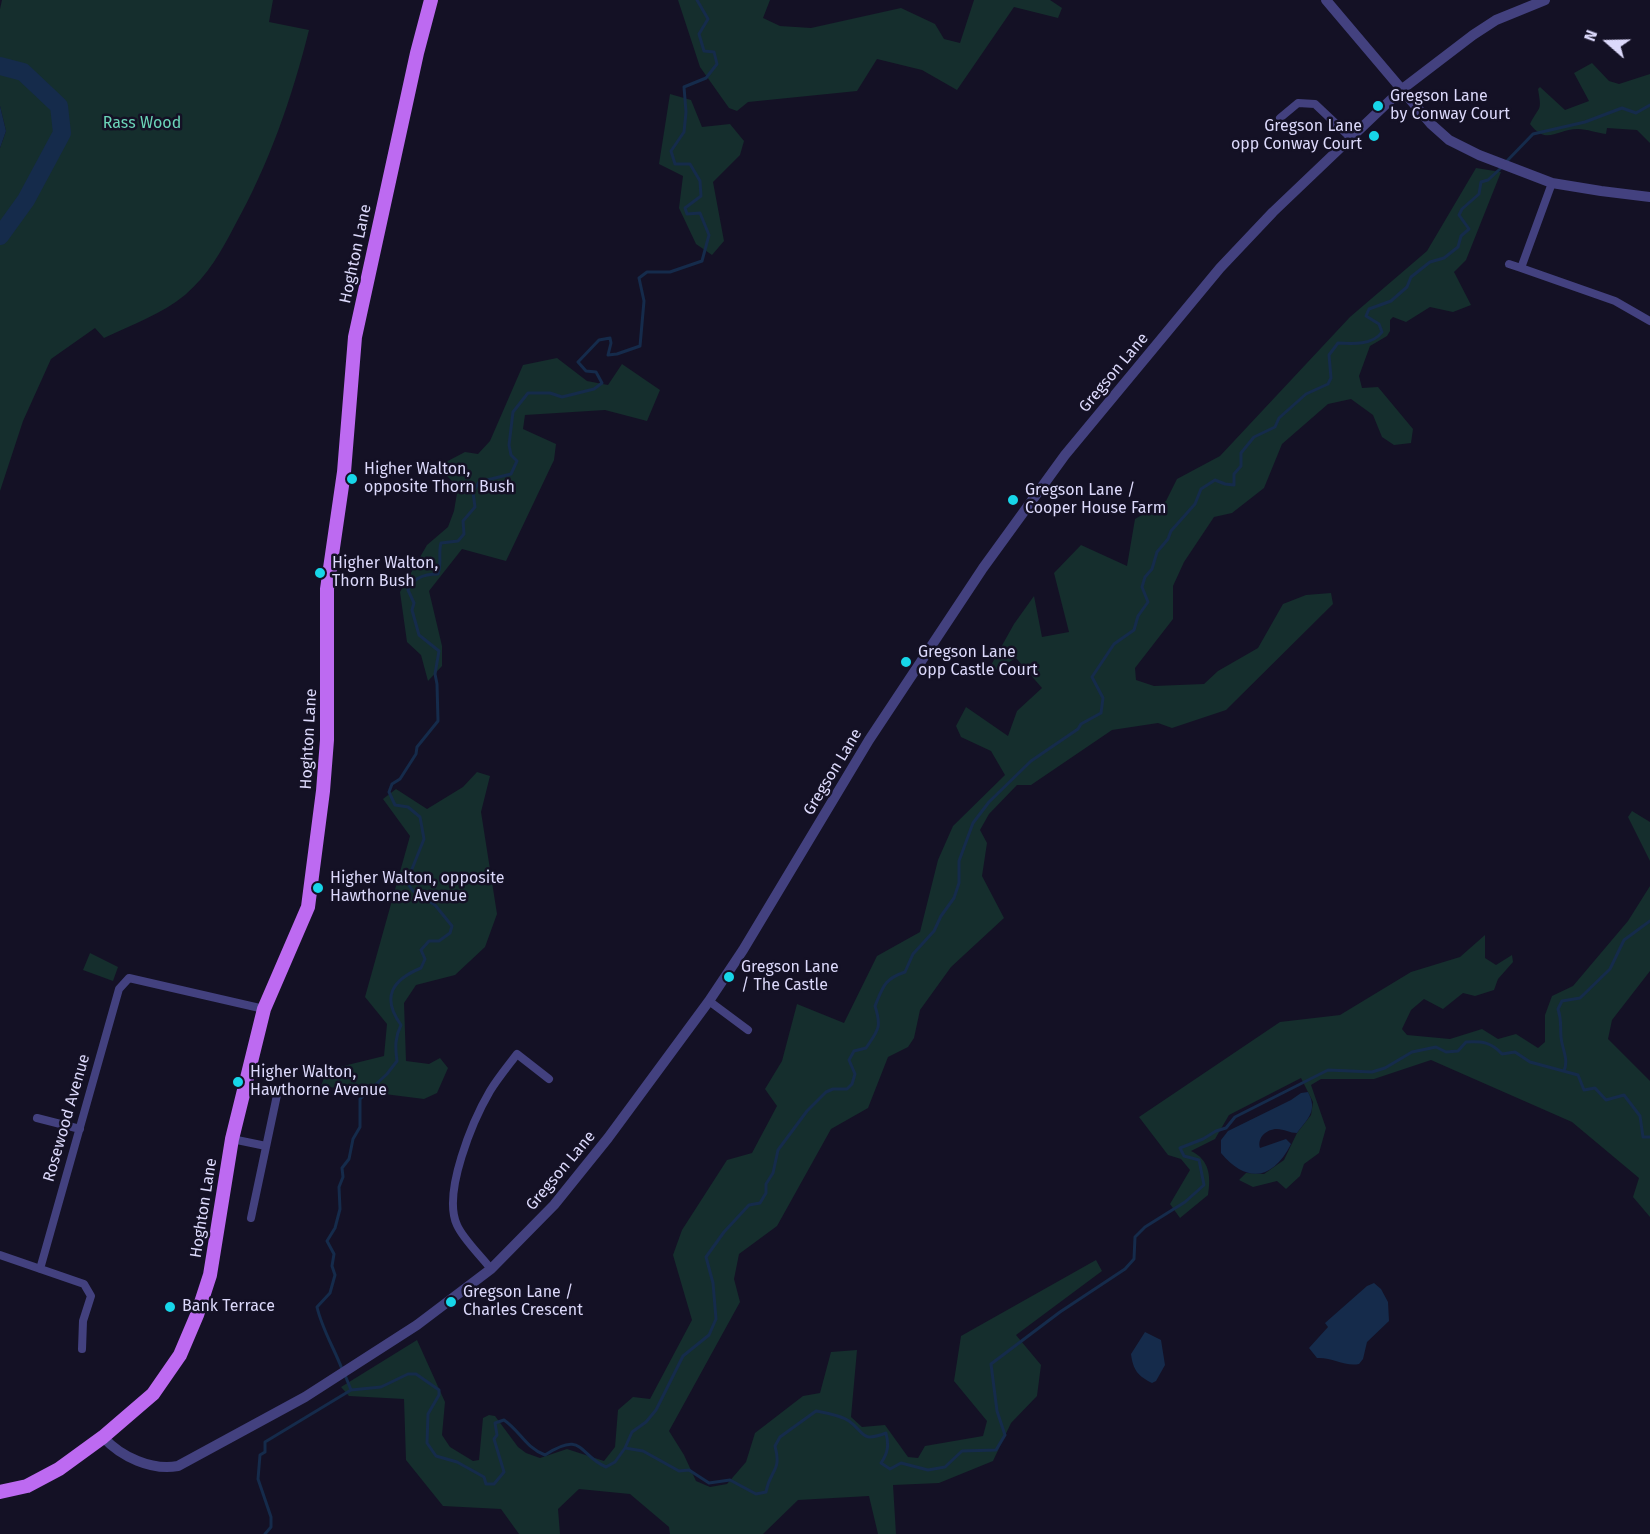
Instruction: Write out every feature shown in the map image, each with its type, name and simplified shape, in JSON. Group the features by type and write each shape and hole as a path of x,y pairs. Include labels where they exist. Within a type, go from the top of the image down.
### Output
{"main road":[{"name":"Hoghton Lane","path":"0,1492 27,1486 59,1469 103,1437 153,1394 180,1354 193,1325 210,1275 232,1139 264,1009 308,907 327,740 327,589 344,472 355,338 417,53 431,0"}],"street":[{"path":"1326,0 1401,90 1431,124 1449,140 1552,183 1650,197"},
{"name":"Gregson Lane","path":"103,1437 123,1454 134,1459 160,1467 178,1466 368,1359 491,1269 554,1205 615,1130 709,1001 749,941 868,740 983,568 1065,455 1220,268 1273,212 1401,90 1496,20 1545,0"},
{"path":"1281,118 1298,103 1315,104 1351,138"},
{"path":"1521,268 1552,183"},
{"path":"1509,264 1615,301 1650,321"},
{"name":"Rosewood Avenue","path":"40,1269 119,989 129,978 264,1009"},
{"path":"709,1001 748,1030"},
{"path":"491,1269 457,1226 452,1206 455,1180 473,1122 491,1089 517,1054 549,1079"},
{"path":"251,1218 277,1095"},
{"path":"37,1118 80,1129"},
{"path":"232,1139 266,1146"},
{"path":"0,1255 84,1284 91,1296 83,1321 82,1349"}],"green space":[{"name":"Rass Wood","path":"2,0 273,0 269,22 309,30 295,81 269,154 225,245 213,263 185,295 166,308 104,338 95,328 51,359 23,421 0,491 0,242 29,202 65,134 63,104 25,69 0,62"},
{"path":"678,0 770,0 763,18 780,26 811,28 901,8 935,24 944,39 960,43 974,0 1050,0 1062,8 1058,18 1014,7 957,90 922,70 877,59 857,91 748,102 737,111 729,108 700,67"},
{"path":"1592,63 1609,81 1619,84 1650,74 1650,143 1637,130 1607,128 1606,134 1578,129 1547,135 1536,131 1530,124 1539,108 1538,89 1540,87 1565,110 1589,101 1574,73"},
{"path":"0,70 23,77 52,107 57,132 23,198 0,229 0,148 6,131 0,106"},
{"path":"670,94 691,100 702,127 730,124 744,141 740,155 713,182 724,241 712,255 696,244 679,208 683,176 659,164"},
{"path":"1476,168 1501,172 1466,260 1454,272 1471,305 1453,312 1430,307 1406,322 1393,317 1390,320 1390,331 1387,336 1370,346 1359,376 1362,388 1378,387 1413,429 1411,443 1394,445 1382,437 1373,415 1351,399 1328,404 1282,444 1264,488 1232,513 1214,517 1184,562 1173,586 1173,619 1135,668 1136,680 1154,686 1204,684 1218,671 1258,648 1283,604 1306,595 1331,593 1333,604 1226,710 1172,728 1158,723 1112,730 1031,785 1017,785 989,814 980,830 987,843 982,876 1004,918 951,967 920,1010 914,1038 908,1047 888,1057 868,1108 831,1129 777,1226 739,1254 734,1279 740,1302 669,1431 696,1481 710,1487 727,1484 746,1462 755,1433 803,1396 820,1393 831,1352 857,1350 851,1417 862,1427 885,1425 908,1457 918,1458 925,1446 983,1436 987,1421 954,1381 961,1336 1096,1260 1102,1271 1016,1335 1041,1365 1037,1396 1011,1423 993,1461 939,1483 893,1485 896,1534 878,1534 869,1496 798,1500 763,1534 670,1534 669,1527 630,1494 579,1489 558,1509 560,1534 519,1534 501,1509 443,1506 406,1460 404,1399 349,1396 341,1387 417,1340 445,1402 442,1435 450,1447 473,1461 479,1460 483,1418 489,1415 495,1416 518,1447 526,1453 540,1458 567,1449 604,1461 615,1447 618,1410 633,1397 650,1399 692,1320 673,1255 682,1230 727,1160 752,1153 777,1106 765,1089 782,1061 797,1004 844,1023 877,956 920,932 938,860 953,826 1005,775 991,751 961,737 956,726 966,707 1008,736 1017,711 1042,688 1016,658 995,670 990,667 1014,624 1034,596 1042,637 1069,632 1054,573 1081,545 1127,566 1135,519 1166,501 1177,479 1220,456 1350,317 1427,251"},
{"path":"557,358 587,381 608,385 622,364 660,390 647,421 605,410 525,415 523,429 556,444 554,460 506,561 462,549 429,591 442,646 442,666 428,681 421,655 407,642 400,592 427,545 448,527 454,511 458,487 445,474 444,463 465,452 478,454 490,441 523,365"},
{"path":"477,772 490,776 481,812 497,914 485,947 455,975 416,985 404,1003 406,1061 429,1064 440,1058 448,1068 437,1093 424,1099 321,1086 327,1070 384,1056 387,1024 365,997 410,836 383,799 396,789 427,809 463,787"},
{"path":"1632,811 1650,822 1650,861 1628,817"},
{"path":"1650,886 1650,971 1612,1020 1608,1039 1650,1081 1650,1217 1633,1197 1639,1178 1572,1122 1431,1060 1374,1079 1321,1079 1311,1085 1326,1128 1319,1153 1304,1164 1300,1176 1286,1189 1277,1181 1253,1187 1239,1180 1246,1173 1264,1174 1284,1160 1297,1133 1311,1115 1313,1102 1301,1078 1229,1115 1215,1139 1191,1151 1206,1164 1209,1176 1208,1195 1180,1218 1170,1204 1190,1170 1181,1159 1168,1155 1139,1117 1280,1022 1340,1015 1411,972 1460,957 1485,935 1485,958 1496,965 1512,955 1513,962 1498,979 1494,990 1475,996 1463,993 1443,1009 1424,999 1411,1010 1402,1029 1407,1035 1450,1039 1482,1029 1498,1039 1516,1034 1538,1048 1545,1042 1545,1015 1552,996 1573,986 1628,921"},
{"path":"90,953 118,967 113,981 83,970"}],"water":[{"path":"0,106 6,131 0,148"},
{"path":"1308,1092 1312,1109 1297,1133 1273,1129 1261,1138 1260,1148 1286,1139 1291,1144 1284,1156 1268,1171 1259,1174 1240,1170 1221,1153 1221,1140 1228,1131 1301,1093"},
{"path":"1374,1283 1381,1289 1388,1302 1389,1321 1367,1342 1363,1359 1359,1364 1354,1365 1317,1358 1309,1348 1328,1327 1325,1323 1367,1286"},
{"path":"1145,1332 1161,1340 1165,1365 1156,1381 1152,1383 1137,1372 1131,1354"}],"waterway":[{"path":"342,1369 317,1307 330,1293 335,1275 332,1266 334,1254 327,1241 335,1228 340,1209 339,1187 343,1177 342,1168 349,1159 353,1139 360,1127 360,1099 387,1074 397,1061 396,1042 401,1025 392,1006 393,990 403,978 421,968 425,959 421,950 429,941 439,941 450,933 452,926 435,905 413,891 408,884 424,839 420,817 408,807 395,805 389,792 392,784 400,779 416,754 417,747 438,721 435,674 439,651 419,635 412,610 414,603 408,590 420,577 438,574 441,543 458,541 464,534 463,521 475,507 473,492 479,482 511,474 517,461 511,455 509,445 513,412 528,393 550,393 562,397 594,389 602,383 596,372 586,371 578,362 599,340 610,338 608,355 640,346 644,301 639,278 647,272 670,272 702,261 709,235 700,213 687,214 685,208 701,196 700,181 690,164 675,164 671,151 684,132 686,112 684,87 706,78 717,64 714,52 704,51 699,34 708,19 697,0"},
{"path":"0,66 23,72 59,106 62,133 26,200 0,236"},
{"path":"1505,163 1533,134 1585,122 1622,108 1636,113 1650,105"},
{"path":"265,1534 271,1527 271,1517 258,1479 260,1455 265,1452 265,1442 351,1390 381,1387 408,1374 416,1374 439,1390 439,1395 428,1414 427,1443 436,1456 457,1462 484,1477 486,1484 494,1484 504,1472 494,1439 497,1435 495,1423 504,1420 528,1444 545,1455 558,1448 574,1445 606,1467 615,1462 632,1432 646,1422 656,1410 683,1356 709,1335 716,1319 713,1283 706,1257 724,1232 749,1205 760,1203 766,1193 766,1184 773,1173 778,1150 807,1111 826,1092 833,1089 847,1089 852,1084 855,1074 849,1060 854,1051 866,1048 876,1033 878,1019 875,1006 882,989 888,981 905,972 913,954 934,931 954,898 959,883 959,861 973,823 989,802 1031,761 1078,729 1081,724 1101,713 1103,698 1092,677 1114,644 1134,630 1138,616 1148,602 1142,587 1145,577 1152,569 1157,552 1168,539 1171,531 1195,504 1201,489 1215,480 1234,485 1234,474 1241,466 1241,453 1254,437 1275,427 1279,418 1306,394 1328,384 1331,378 1329,355 1338,343 1362,343 1382,332 1379,324 1366,316 1369,309 1391,301 1407,287 1411,277 1430,262 1444,258 1458,247 1461,236 1469,229 1459,215 1462,209 1479,194 1481,182 1488,180 1501,168"},
{"path":"1564,1071 1566,1058 1558,1009 1562,1001 1580,998 1610,969 1624,940 1650,921"},
{"path":"625,1448 643,1451 679,1471 689,1470 709,1483 730,1480 756,1494 766,1492 776,1466 775,1446 780,1437 816,1411 845,1419 867,1436 886,1433 887,1449 881,1463 890,1469 901,1463 928,1470 945,1467 962,1451 996,1450 1005,1435 997,1411 991,1364 1060,1312 1125,1269 1134,1259 1135,1237 1145,1227 1185,1202 1204,1185 1199,1160 1184,1156 1180,1148 1226,1128 1235,1117 1328,1070 1372,1072 1385,1068 1412,1052 1436,1047 1446,1052 1458,1051 1466,1042 1482,1042 1494,1047 1502,1054 1515,1052 1530,1062 1578,1075 1584,1090 1595,1088 1606,1100 1624,1095 1640,1116 1643,1137 1650,1137"},
{"path":"345,1375 351,1390"}],"place":[{"name":"Gregson Lane by Conway Court","path":"1378,106"},
{"name":"Gregson Lane opp Conway Court","path":"1374,136"},
{"name":"Higher Walton, opposite Thorn Bush","path":"352,479"},
{"name":"Gregson Lane / Cooper House Farm","path":"1013,500"},
{"name":"Higher Walton, Thorn Bush","path":"320,573"},
{"name":"Gregson Lane opp Castle Court","path":"906,662"},
{"name":"Higher Walton, opposite Hawthorne Avenue","path":"318,888"},
{"name":"Gregson Lane / The Castle","path":"729,977"},
{"name":"Higher Walton, Hawthorne Avenue","path":"238,1082"},
{"name":"Gregson Lane / Charles Crescent","path":"451,1302"},
{"name":"Bank Terrace","path":"170,1307"}]}
